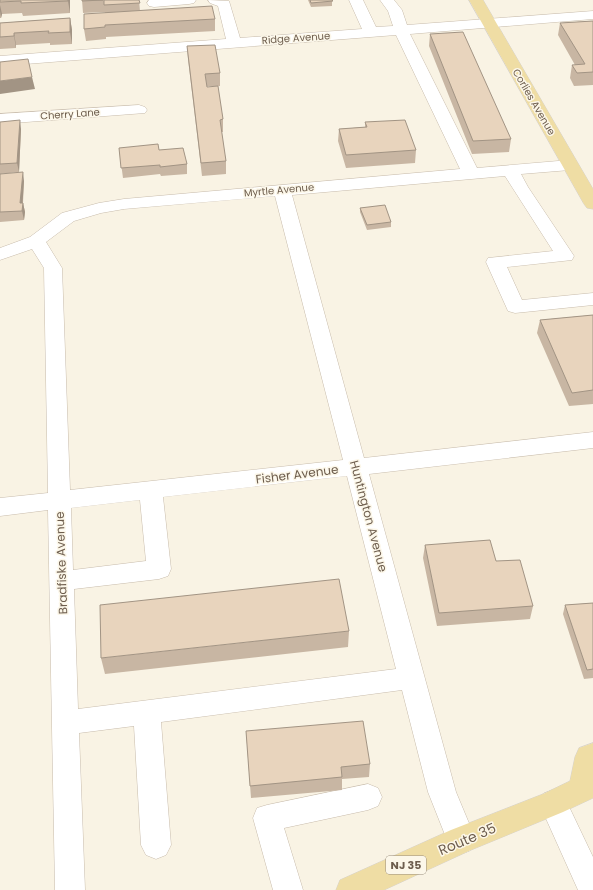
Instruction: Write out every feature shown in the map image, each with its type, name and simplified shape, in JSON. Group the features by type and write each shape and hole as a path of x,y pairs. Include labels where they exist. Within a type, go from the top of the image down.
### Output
{"main road":[{"name":"Corlies Avenue","path":"476,0 593,204"},
{"name":"Route 35","path":"350,890 461,840 553,803 588,791 589,757 593,755"}],"street":[{"path":"154,3 189,0"},
{"path":"215,0 224,4 234,42"},
{"path":"356,0 372,32"},
{"path":"387,0 396,10 401,30 471,174"},
{"name":"Ridge Avenue","path":"0,61 593,15"},
{"name":"Cherry Lane","path":"0,119 139,110"},
{"name":"Myrtle Avenue","path":"0,254 36,241 68,217 99,208 124,204 570,165"},
{"path":"510,170 518,187 565,256 495,262 515,307 593,299"},
{"name":"Huntington Avenue","path":"282,190 442,792 461,840"},
{"name":"Bradfiske Avenue","path":"36,241 53,268 70,890"},
{"name":"Fisher Avenue","path":"0,507 60,502 356,467 592,445"},
{"path":"62,581 159,569 151,491"},
{"path":"65,723 411,678"},
{"path":"147,712 156,845"},
{"path":"288,890 268,818 368,797"},
{"path":"553,803 593,890"}],"building":[{"path":"0,0 68,1 21,3 21,1 0,2"},
{"path":"82,0 103,0 82,1"},
{"path":"104,0 139,0 140,3 104,5"},
{"path":"310,0 332,0 333,1 311,3"},
{"path":"212,6 215,19 105,25 105,27 84,29 84,14"},
{"path":"70,18 70,32 48,33 49,31 14,33 14,36 0,37 0,23"},
{"path":"593,21 593,72 577,73 572,65 585,64 560,23"},
{"path":"463,32 511,139 473,141 430,34"},
{"path":"215,45 220,73 205,74 207,87 218,86 223,119 220,120 226,161 201,163 187,46"},
{"path":"28,59 32,77 0,81 0,62"},
{"path":"20,120 17,163 0,164 0,122"},
{"path":"405,120 416,150 346,155 339,129 367,127 365,122"},
{"path":"158,144 159,150 183,148 187,164 160,167 160,165 121,168 119,148"},
{"path":"23,172 20,203 23,203 22,211 0,212 0,174"},
{"path":"385,205 391,222 367,225 360,208"},
{"path":"593,315 593,390 572,393 540,320"},
{"path":"490,540 496,561 520,560 533,606 439,613 425,545"},
{"path":"339,579 349,631 101,658 100,605"},
{"path":"593,603 593,669 587,670 565,605"},
{"path":"363,721 370,764 341,767 342,777 250,786 246,731"}]}
